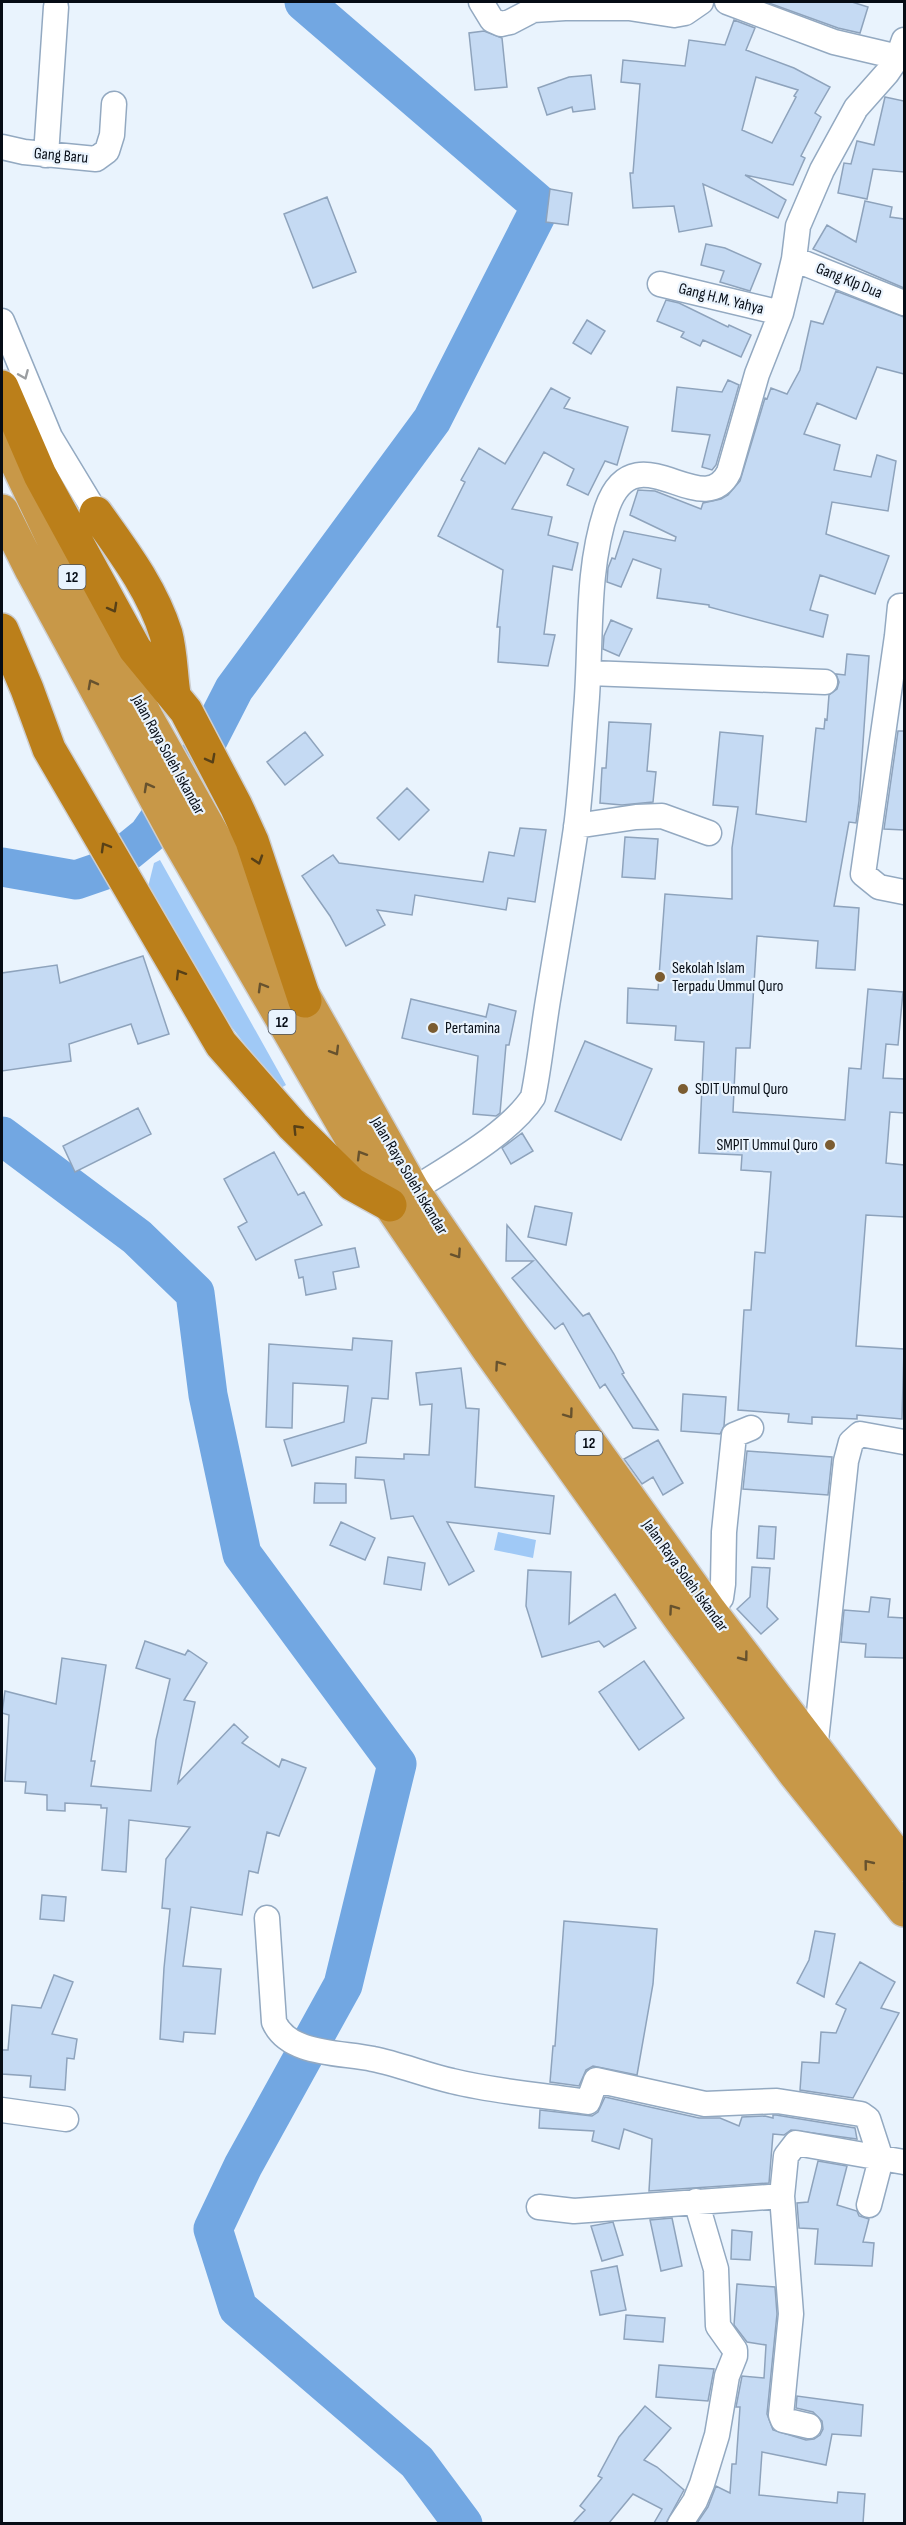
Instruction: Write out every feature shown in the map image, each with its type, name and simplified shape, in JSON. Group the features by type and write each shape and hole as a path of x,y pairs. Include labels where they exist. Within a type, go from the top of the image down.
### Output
{"highway":[{"path":"2,387 40,475 135,649 180,703 236,806 252,842 305,1001"},
{"name":"Jalan Raya Soleh Iskandar","path":"2,432 61,556 147,718 305,1001 375,1119 402,1197 513,1336 710,1611 815,1750 840,1806 904,1910"},
{"name":"Jalan Raya Soleh Iskandar","path":"2,511 120,736 177,838 402,1197 488,1349 674,1610 840,1806 904,1865"},
{"path":"96,513 133,564 152,599 166,635 180,703"},
{"path":"2,630 51,752 221,1044 293,1126 352,1184 402,1197"}],"street":[{"path":"482,2 492,20 501,24 533,10 629,8 675,15 685,13 701,2"},
{"path":"727,2 834,42 901,49"},
{"path":"46,155 56,7"},
{"path":"402,1197 503,1129 525,1111 533,1097 576,826 590,673 593,573 607,508 619,484 634,474 645,474 694,487 717,487 724,483 757,374 781,314 794,260 798,226 822,170 856,108 901,49"},
{"name":"Gang Baru","path":"2,147 46,155 96,159 107,151 112,135 114,104"},
{"name":"Gang Klp Dua","path":"794,260 904,303"},
{"name":"Gang H.M. Yahya","path":"660,284 781,314"},
{"path":"2,321 50,437 96,513"},
{"path":"904,606 900,606 899,611 901,636 863,874 879,887 904,892"},
{"path":"2,672 51,752"},
{"path":"590,673 825,682"},
{"path":"576,826 636,817 662,816 709,833"},
{"path":"710,1611 721,1598 723,1584 724,1532 734,1435 751,1428"},
{"path":"815,1750 846,1461 851,1442 860,1434 904,1442"},
{"path":"267,1918 274,2022 282,2034 295,2042 330,2055 371,2058 454,2082 588,2102 596,2080 705,2104 777,2101 861,2114 868,2119 881,2159 869,2205"},
{"path":"2,2110 66,2119"},
{"path":"809,2426 783,2420 781,2415 791,2314 782,2196 786,2156 796,2143 904,2162"},
{"path":"539,2207 574,2211 782,2196"},
{"path":"680,2523 695,2501 702,2484 717,2435 727,2376 735,2356 735,2350 718,2326 716,2269 696,2201"}],"shaded area":[{"path":"160,860 286,1085 279,1089 230,1025 141,891 148,887 154,863"},
{"path":"498,1532 536,1540 533,1558 494,1550"}],"building":[{"path":"766,2 852,2 868,7 860,33 838,28"},
{"path":"734,20 755,28 746,50 794,68 830,87 815,113 821,117 801,156 805,158 793,185 745,175 786,200 778,218 703,184 712,226 679,232 674,206 633,208 630,173 633,173 640,84 621,82 623,60 685,66 689,40 725,45","holes":["756,77 798,90 772,143 742,130"]},
{"path":"484,31 502,38 507,87 475,90 469,33"},
{"path":"591,75 595,109 573,112 572,107 547,115 538,88 569,77"},
{"path":"885,97 904,101 904,172 873,169 867,199 838,193 844,163 851,164 857,141 874,145"},
{"path":"550,189 572,193 568,225 546,222"},
{"path":"327,197 356,272 313,288 284,214"},
{"path":"865,201 892,207 890,217 904,219 904,288 813,249 827,225 856,242"},
{"path":"706,244 725,248 761,264 750,291 720,282 724,271 701,265"},
{"path":"836,291 904,317 904,374 877,367 856,419 817,403 804,434 840,445 834,470 871,477 877,455 896,461 888,511 832,502 826,534 889,556 875,594 820,575 810,610 828,615 823,637 709,607 709,605 657,598 661,569 633,559 621,587 607,582 608,568 612,558 615,559 624,531 675,541 676,537 630,515 638,490 655,491 701,509 703,503 728,495 740,481 765,398 767,399 771,388 787,394 800,370 811,321 823,324"},
{"path":"666,300 679,303 728,327 729,325 751,335 741,357 703,340 700,346 681,337 684,332 657,321"},
{"path":"587,320 605,331 591,354 573,343"},
{"path":"728,380 739,385 716,465 712,470 702,467 710,435 672,431 677,387 722,392"},
{"path":"551,388 570,398 564,408 628,427 617,465 605,461 588,495 567,485 574,469 544,452 512,509 552,517 548,535 578,543 572,570 553,566 544,634 555,635 548,666 498,662 500,627 497,627 503,570 438,536 465,482 461,480 479,448 505,464"},
{"path":"611,620 632,629 619,656 603,649 604,636"},
{"path":"847,654 869,656 856,823 849,822 834,906 859,908 855,970 816,968 818,941 757,936 750,1048 736,1048 733,1112 845,1120 849,1068 861,1069 868,989 903,992 898,1045 886,1044 883,1078 904,1079 904,1113 890,1112 886,1163 904,1165 904,1217 866,1215 856,1346 904,1349 902,1419 857,1415 857,1419 812,1417 812,1424 788,1422 789,1414 738,1410 744,1310 751,1310 755,1252 765,1253 771,1172 741,1170 742,1155 699,1153 704,1042 675,1040 676,1026 627,1023 628,988 658,990 665,894 732,899 732,848 738,807 713,805 720,732 763,736 756,814 806,822 816,728 824,729 829,695 837,689 839,682 836,674 845,675"},
{"path":"609,722 651,724 647,771 656,772 653,802 622,805 600,803 602,768 606,768"},
{"path":"898,731 904,731 904,830 884,829"},
{"path":"305,732 323,755 285,785 267,762"},
{"path":"407,788 429,810 399,840 377,818"},
{"path":"520,828 546,830 535,902 508,898 506,910 415,895 412,915 377,910 385,925 346,946 330,916 302,876 333,855 339,863 483,882 489,852 514,856"},
{"path":"625,837 658,839 655,879 622,877"},
{"path":"143,956 169,1034 138,1044 131,1024 69,1044 71,1061 2,1071 2,973 57,965 60,983"},
{"path":"411,999 486,1017 489,1004 516,1011 509,1045 506,1045 500,1113 496,1116 473,1114 478,1056 402,1038"},
{"path":"585,1041 652,1069 621,1140 555,1111"},
{"path":"138,1108 151,1134 75,1172 63,1146"},
{"path":"522,1133 533,1151 511,1164 502,1148"},
{"path":"274,1152 298,1195 304,1192 322,1225 256,1260 238,1227 247,1222 224,1179"},
{"path":"535,1206 572,1213 566,1245 528,1237"},
{"path":"507,1225 583,1316 589,1313 614,1354 624,1373 622,1374 658,1430 633,1428 605,1384 600,1388 563,1323 555,1329 512,1278 533,1261 506,1261"},
{"path":"355,1248 359,1267 333,1272 336,1289 306,1295 303,1277 299,1278 295,1260"},
{"path":"353,1338 392,1341 388,1399 372,1398 366,1443 292,1466 284,1440 344,1422 348,1386 293,1383 292,1428 266,1427 269,1344 352,1350"},
{"path":"461,1368 466,1408 479,1409 475,1487 554,1496 550,1534 447,1522 474,1571 449,1585 413,1516 391,1519 384,1480 355,1478 356,1457 404,1459 404,1454 429,1455 432,1404 420,1405 416,1373"},
{"path":"683,1394 726,1397 724,1426 720,1434 681,1431"},
{"path":"658,1440 683,1483 663,1495 653,1477 642,1484 624,1459"},
{"path":"747,1451 832,1457 828,1495 743,1489"},
{"path":"315,1483 346,1484 346,1503 314,1503"},
{"path":"341,1522 375,1538 365,1560 330,1545"},
{"path":"759,1526 776,1527 774,1559 757,1558"},
{"path":"388,1557 425,1563 421,1590 384,1584"},
{"path":"752,1567 770,1568 767,1607 778,1619 761,1634 737,1609 750,1597"},
{"path":"528,1570 571,1572 569,1624 615,1594 636,1628 604,1647 599,1641 542,1657 526,1606"},
{"path":"871,1597 890,1599 888,1617 904,1618 904,1658 865,1657 866,1644 841,1642 844,1610 869,1612"},
{"path":"145,1641 185,1655 188,1650 207,1663 184,1700 195,1702 178,1783 234,1724 248,1737 242,1743 279,1767 282,1759 306,1768 279,1836 267,1832 258,1873 249,1871 242,1915 191,1907 183,1966 221,1969 215,2034 184,2032 183,2042 160,2039 170,1909 162,1908 166,1859 190,1827 129,1820 126,1872 102,1870 107,1808 101,1808 101,1805 65,1803 65,1811 47,1810 47,1795 25,1793 26,1782 5,1781 9,1715 2,1713 5,1691 56,1704 62,1658 106,1665 91,1761 95,1761 91,1786 151,1791 156,1740 170,1679 136,1668"},
{"path":"644,1661 684,1718 639,1750 599,1692"},
{"path":"42,1895 66,1897 64,1921 40,1919"},
{"path":"564,1921 657,1929 653,1984 637,2075 593,2066 586,2070 579,2086 550,2082 553,2046 555,2046"},
{"path":"815,1931 835,1934 824,1997 797,1983 809,1960"},
{"path":"860,1962 895,1982 881,2008 899,2013 853,2098 800,2090 802,2062 819,2063 821,2032 836,2033 846,2009 836,2004"},
{"path":"54,1975 73,1982 52,2034 77,2039 74,2059 67,2058 65,2090 30,2087 31,2076 2,2074 2,2050 8,2050 12,2005 41,2008"},
{"path":"605,2097 699,2118 720,2118 739,2126 742,2117 773,2118 773,2115 776,2115 855,2128 857,2139 791,2130 784,2135 773,2134 769,2183 649,2191 652,2139 624,2129 619,2149 592,2141 594,2131 539,2128 540,2110 592,2116 598,2112"},
{"path":"818,2161 847,2166 837,2205 857,2211 859,2216 869,2219 863,2242 874,2243 872,2266 815,2264 818,2229 799,2228 797,2203 808,2202"},
{"path":"672,2218 682,2266 661,2271 650,2220"},
{"path":"613,2222 623,2255 602,2261 591,2226"},
{"path":"732,2230 752,2232 750,2260 731,2259"},
{"path":"617,2266 626,2310 600,2315 591,2271"},
{"path":"737,2284 775,2287 777,2314 767,2414 773,2430 806,2440 820,2435 823,2429 822,2421 813,2412 796,2408 797,2396 863,2405 861,2436 832,2434 826,2465 762,2452 759,2495 837,2503 838,2492 865,2494 863,2523 697,2523 708,2507 716,2486 730,2493 732,2464 736,2464 740,2407 736,2407 742,2376 764,2378 766,2345 747,2342 734,2325"},
{"path":"626,2315 665,2318 663,2342 624,2339"},
{"path":"659,2365 714,2369 708,2401 656,2397"},
{"path":"645,2406 671,2428 644,2460 657,2467 684,2490 666,2523 654,2523 662,2509 633,2494 609,2523 573,2523 585,2510 580,2506 602,2478 598,2476 619,2437"}],"waterway":[{"path":"2,867 76,880 105,870 148,835 190,775 234,689 432,420 541,206 304,2"},
{"path":"2,1136 137,1237 195,1293 208,1395 242,1554 397,1764 343,1985 243,2166 213,2229 238,2308 417,2462 463,2524"}],"place":[{"name":"Sekolah Islam Terpadu Ummul Quro","path":"660,977"},
{"name":"Pertamina","path":"433,1028"},
{"name":"SDIT Ummul Quro","path":"683,1089"},
{"name":"SMPIT Ummul Quro","path":"830,1145"}]}
